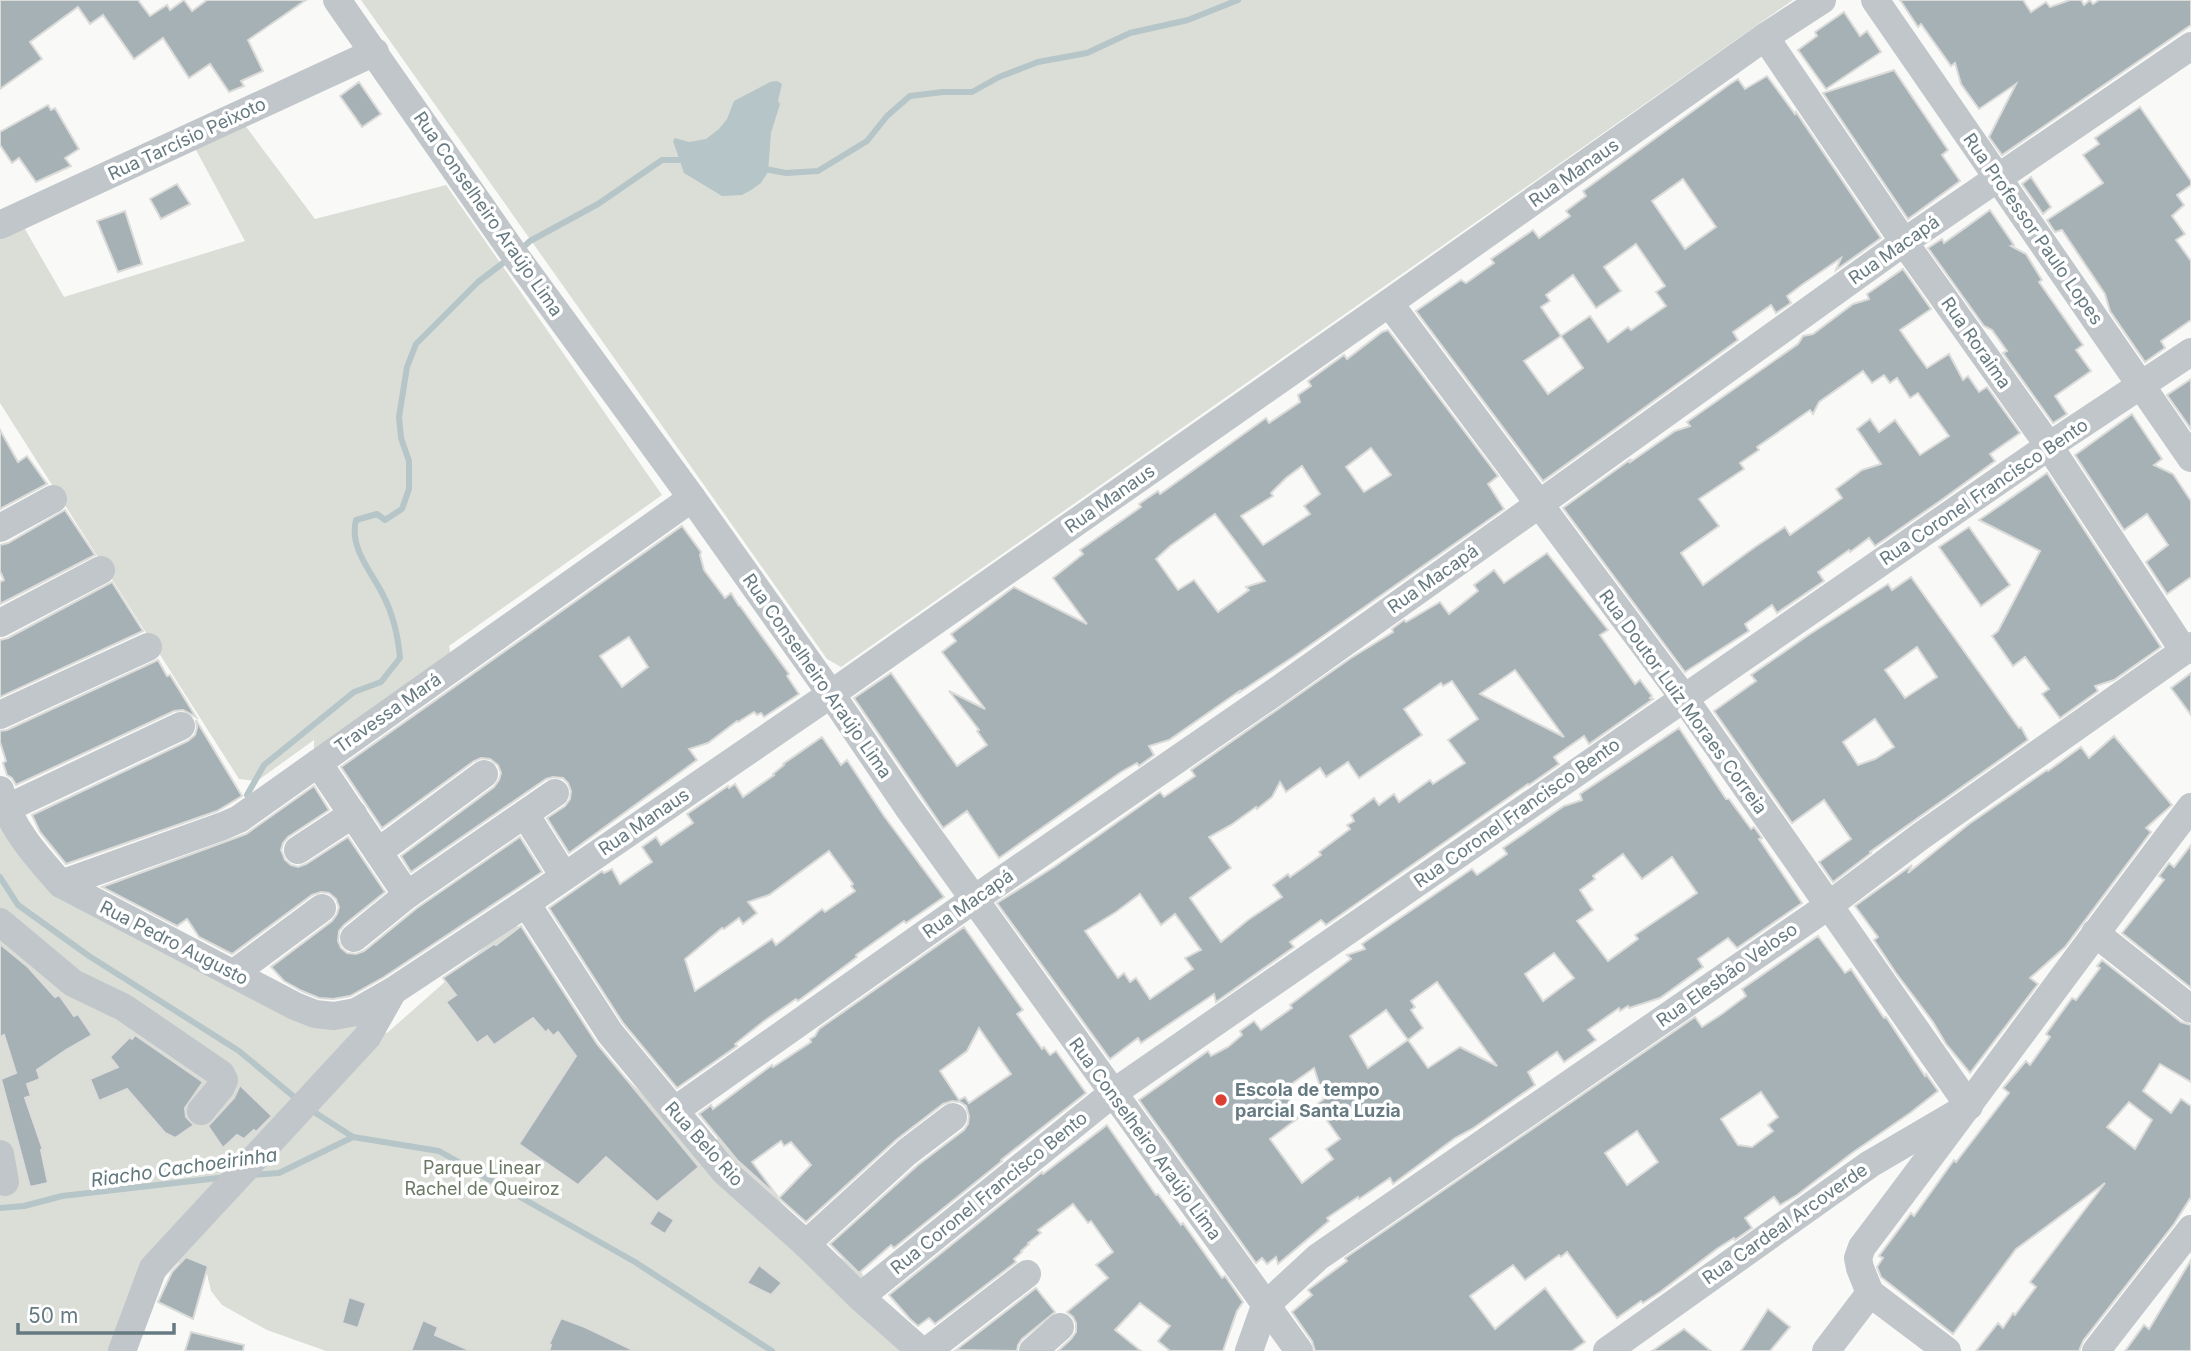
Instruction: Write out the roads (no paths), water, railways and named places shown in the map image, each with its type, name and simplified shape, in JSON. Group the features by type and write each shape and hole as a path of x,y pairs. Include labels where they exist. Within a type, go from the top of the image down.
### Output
{"street":[{"name":"Rua Conselheiro Araújo Lima","path":"337,0 514,254 831,694 973,900 1299,1351"},
{"name":"Rua Manaus","path":"393,991 831,694 1765,37 1822,0"},
{"name":"Rua Professor Paulo Lopes","path":"1875,0 2191,458"},
{"name":"Rua Roraima","path":"1765,37 1904,242 2188,648"},
{"name":"Rua Macapá","path":"674,1111 1275,692 1904,242 2191,46"},
{"name":"Rua Tarcísio Peixoto","path":"0,225 375,52"},
{"name":"Rua Doutor Luiz Moraes Correia","path":"1389,303 1684,698 1969,1106"},
{"name":"Rua Coronel Francisco Bento","path":"860,1297 1113,1093 2049,446 2191,352"},
{"name":"Travessa Mará","path":"61,884 231,823 256,808 692,498"},
{"path":"0,528 53,499"},
{"path":"0,623 101,570"},
{"path":"0,715 148,647"},
{"name":"Rua Elesbão Veloso","path":"1265,1306 1318,1256 1828,906 1921,836 2188,648"},
{"path":"3,800 181,726"},
{"path":"318,763 407,895"},
{"path":"378,852 484,774"},
{"path":"354,938 407,895 555,793"},
{"name":"Rua Pedro Augusto","path":"3,800 35,855 61,884 295,1006 315,1014 334,1016 356,1012 393,991"},
{"name":"Rua Cardeal Arcoverde","path":"1866,1286 1858,1258 1862,1247 2191,807"},
{"path":"298,850 353,814"},
{"path":"525,814 564,876"},
{"name":"Rua Belo Rio","path":"526,903 610,1033 725,1172 921,1351"},
{"path":"233,974 322,908"},
{"path":"0,922 73,984 123,1007 221,1074 224,1080 221,1087 201,1111"},
{"path":"2095,933 2191,1009"},
{"path":"122,1351 153,1268 367,1037 393,991"},
{"name":"Rua Cardeal Arcoverde","path":"1607,1351 1870,1164 1969,1106"},
{"path":"806,1244 907,1152 953,1117"},
{"path":"0,1154 5,1182"},
{"path":"2096,1351 2191,1229"},
{"path":"927,1351 1027,1274"},
{"path":"1826,1351 1866,1286 1947,1351"},
{"path":"1249,1351 1265,1306"},
{"path":"1033,1351 1060,1327"}],"waterway":[{"path":"760,168 786,173 818,171 867,141 887,116 910,96 972,92 999,77 1038,62 1087,53 1130,33 1188,20 1238,0"},
{"path":"519,251 530,241 598,204 662,160 688,160"},
{"path":"247,795 264,765 354,692 381,682 400,658 390,610 358,550 356,520 377,514 385,520 402,509 409,489 409,461 401,438 399,417 407,367 416,344 478,282 507,260"},
{"path":"0,877 18,905 89,956 239,1051 299,1101"},
{"path":"311,1110 353,1137"},
{"name":"Riacho Cachoeirinha","path":"251,1175 279,1173 353,1137 439,1151 635,1262 772,1351"},
{"name":"Riacho Cachoeirinha","path":"0,1208 24,1206 62,1196 227,1177"}],"place":[{"name":"Escola de tempo parcial Santa Luzia","path":"1221,1100"}],"park label":[{"name":"Parque Linear Rachel de Queiroz","path":"482,1178"}]}
